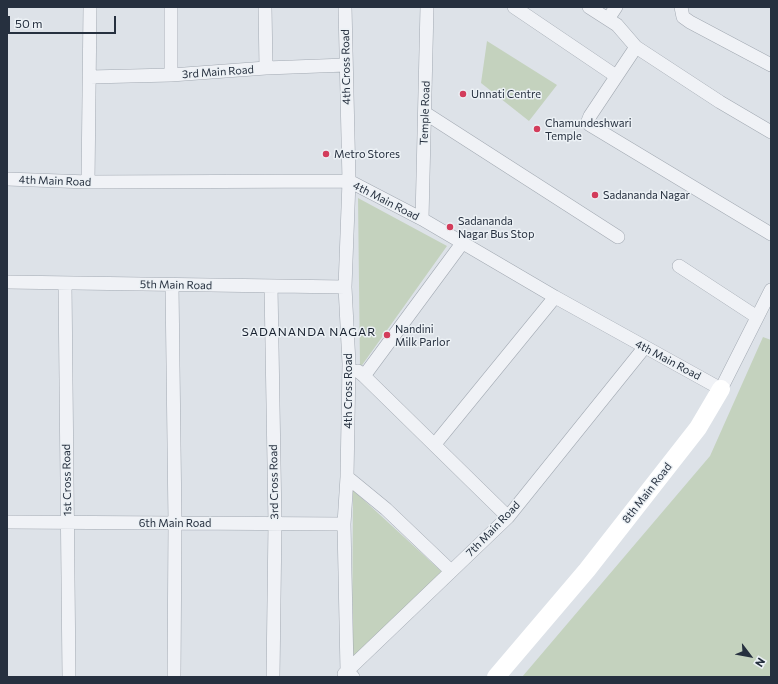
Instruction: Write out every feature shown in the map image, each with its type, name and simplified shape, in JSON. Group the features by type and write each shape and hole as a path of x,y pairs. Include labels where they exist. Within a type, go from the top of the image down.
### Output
{"street":[{"path":"88,182 90,7"},
{"path":"171,7 171,75"},
{"path":"265,7 266,68"},
{"name":"4th Cross Road","path":"345,7 349,181 345,287 349,364 347,477 344,524 347,675"},
{"name":"Temple Road","path":"422,218 427,7"},
{"path":"514,7 616,76"},
{"path":"589,7 625,32 636,47 720,102 771,132"},
{"path":"608,19 616,7"},
{"path":"681,7 683,17 690,22 771,65"},
{"path":"636,47 590,116 588,121 590,125 771,234"},
{"name":"3rd Main Road","path":"90,77 171,75 266,68 346,65"},
{"path":"425,113 618,237"},
{"name":"4th Main Road","path":"7,179 88,182 349,181 422,218 644,348 721,389"},
{"path":"364,376 463,242"},
{"path":"679,266 757,317"},
{"name":"5th Main Road","path":"7,282 345,287"},
{"name":"1st Cross Road","path":"65,283 69,677"},
{"path":"172,285 175,523 174,677"},
{"name":"3rd Cross Road","path":"271,286 275,523 273,677"},
{"name":"8th Main Road","path":"496,677 587,570 698,428 721,389 771,290"},
{"path":"435,444 555,297"},
{"name":"7th Main Road","path":"347,675 451,571 508,517 644,348"},
{"path":"349,364 364,376 435,444 508,517"},
{"path":"347,477 386,509 451,571"},
{"name":"6th Main Road","path":"7,522 344,524"}],"green space":[{"path":"487,41 557,85 529,121 481,83"},
{"path":"358,198 447,246 360,368"},
{"path":"763,337 771,340 771,677 522,677 710,456"},
{"path":"353,490 442,572 352,659"}],"place":[{"name":"Unnati Centre","path":"463,94"},
{"name":"Chamundeshwari Temple","path":"537,129"},
{"name":"Metro Stores","path":"326,154"},
{"name":"Sadananda Nagar","path":"595,195"},
{"name":"Sadananda Nagar Bus Stop","path":"450,227"},
{"name":"Nandini Milk Parlor","path":"387,335"}],"district":[{"name":"SADANANDA NAGAR","path":"309,332"}]}
